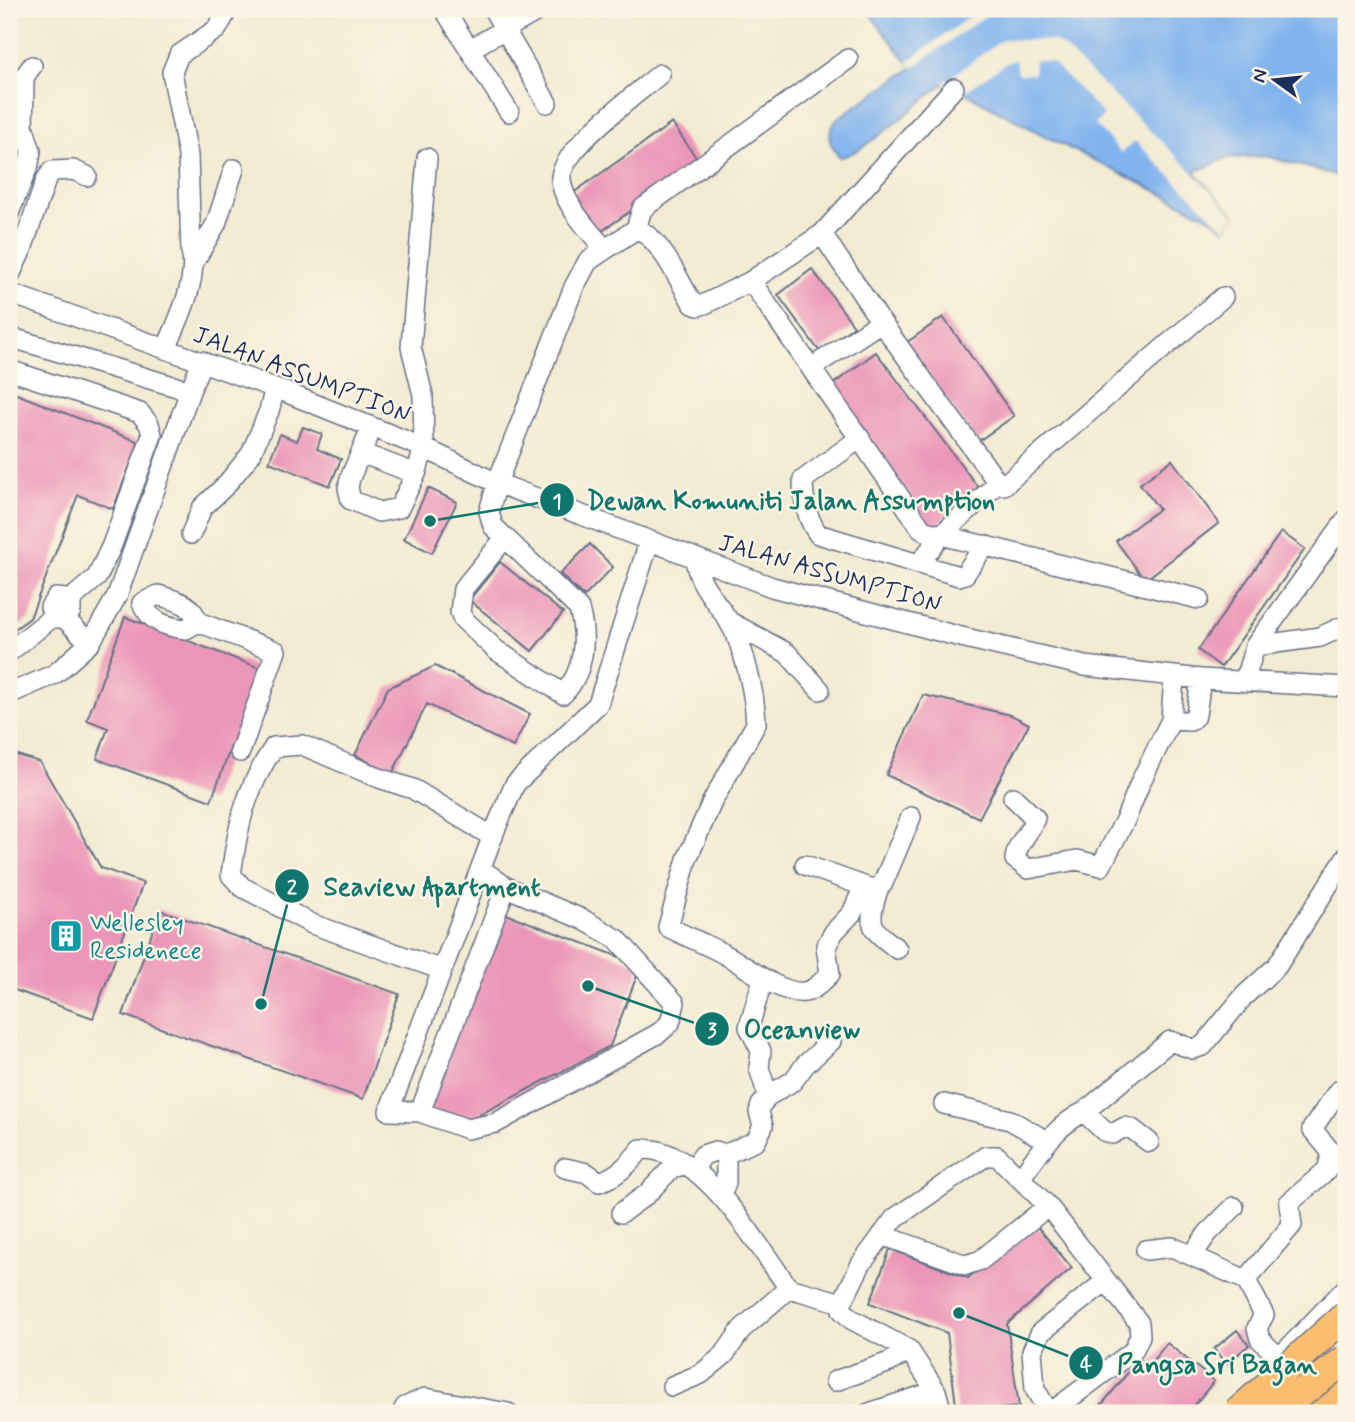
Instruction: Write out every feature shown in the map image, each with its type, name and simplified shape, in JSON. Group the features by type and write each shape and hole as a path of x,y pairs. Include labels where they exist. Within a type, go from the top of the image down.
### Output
{"highway":[{"path":"1230,1409 1346,1315"},
{"path":"1275,1413 1346,1359"},
{"path":"1322,1413 1346,1392"}],"street":[{"path":"194,262 191,251 188,155 172,72 179,55 217,29 228,9"},
{"path":"444,9 509,112"},
{"path":"493,9 547,103"},
{"path":"470,49 541,9"},
{"path":"505,538 463,589 460,611 463,620 496,650 563,694 580,670 584,627 579,609 493,526 489,512 497,483 574,287 588,261 636,229 642,209 848,60"},
{"path":"9,213 29,164 31,151 23,126 23,88 24,77 32,66"},
{"path":"604,248 579,219 561,183 563,165 587,136 660,74"},
{"path":"636,229 654,240 692,304 705,304 751,281 822,234 954,88"},
{"path":"372,427 348,488 351,500 379,512 399,508 424,448 423,395 411,347 427,158"},
{"path":"166,349 182,311 194,262 216,224 234,169"},
{"path":"9,277 22,249 46,180 52,171 73,170 87,176"},
{"path":"822,234 881,322 998,483 1004,485 1223,297"},
{"path":"751,281 920,528 1199,599"},
{"name":"JALAN ASSUMPTION","path":"9,293 275,388 424,448 497,483 772,587 957,636 1085,666 1174,677 1346,687"},
{"path":"811,368 881,322"},
{"path":"9,337 190,391"},
{"path":"9,694 55,674 93,637 117,596 202,362"},
{"path":"9,370 140,413 149,424 152,435 112,545 97,577 64,612 9,652"},
{"path":"191,534 202,508 226,485 251,454 269,411 275,388"},
{"path":"860,438 803,481 806,508 818,534 960,576 965,574 985,545"},
{"path":"361,453 415,474"},
{"path":"919,564 942,534 998,483"},
{"path":"1244,682 1255,646 1346,520"},
{"path":"481,869 506,887 584,920 617,939 675,1003 670,1023 659,1033 496,1123 467,1129 420,1112 389,1111 493,837 515,784 598,704 649,542"},
{"path":"695,559 697,573 730,622 749,678 755,724 712,802 687,859 668,927 730,957 763,979 804,993 818,986 830,974 826,946 834,932 871,887 883,883 911,817"},
{"path":"117,596 142,603 158,595 186,604 194,611 198,622 276,651 240,752"},
{"path":"64,612 93,637"},
{"path":"730,622 787,653 820,690"},
{"path":"1255,646 1320,637 1346,625"},
{"path":"1013,797 1035,818 1015,850 1015,859 1028,869 1077,860 1101,866 1171,720 1174,677"},
{"path":"1171,720 1191,721 1196,715 1201,679"},
{"path":"442,970 312,925 242,887 231,875 238,823 257,772 274,747 302,744 379,778 412,789 493,837"},
{"path":"1021,1177 1047,1140 1067,1120 1084,1112 1170,1041 1193,1049 1203,1046 1244,996 1277,966 1346,857"},
{"path":"805,865 871,887"},
{"path":"420,1112 506,887"},
{"path":"871,887 871,923 875,930 897,949"},
{"path":"763,979 749,1027 761,1051 759,1068 768,1096"},
{"path":"621,1213 647,1194 672,1168 689,1167 703,1155 715,1151 726,1154 756,1141 763,1126 759,1112 761,1105 768,1096 793,1081 805,1065 831,1041"},
{"path":"1246,1280 1292,1225 1289,1203 1328,1170 1332,1153 1312,1129 1338,1091"},
{"path":"944,1104 1010,1120 1047,1140"},
{"path":"1084,1112 1104,1131 1112,1134 1125,1127 1149,1142"},
{"path":"565,1168 587,1173 599,1182 610,1179 629,1165 641,1149 653,1148 668,1152 710,1182 789,1288 842,1303"},
{"path":"721,1196 726,1183 726,1154"},
{"path":"942,1413 936,1391 909,1350 851,1319 842,1310 842,1303 860,1264 895,1218 986,1156 997,1156 1048,1206 1139,1323 1140,1336 1133,1351 1050,1413 1035,1389 1032,1350 1041,1332 1106,1281"},
{"path":"882,1235 966,1265 981,1260 1048,1206"},
{"path":"1193,1254 1208,1233 1234,1207"},
{"path":"1146,1250 1172,1247 1193,1254 1246,1280 1264,1315 1257,1328 1274,1364"},
{"path":"672,1386 701,1374 724,1355 742,1329 789,1288"},
{"path":"1230,1409 1346,1289"},
{"path":"835,1381 890,1362 909,1350"},
{"path":"1274,1364 1262,1390 1275,1413"},
{"path":"869,1413 936,1391"},
{"path":"402,1413 405,1407 425,1398 508,1413"},
{"path":"1230,1409 1240,1403 1251,1413"}],"water":[{"path":"866,9 1346,9 1346,178 1266,156 1227,158 1194,172 1235,216 1225,229 1211,218 1047,137 964,92 943,84 876,138 848,155 839,157 830,138 831,129 838,118 912,68"}],"pier":[{"path":"980,9 995,9 912,68 907,62"},
{"path":"1003,39 1054,41 1061,45 1235,216 1225,229 1135,141 1121,153 1095,124 1104,115 1052,62 1035,60 1034,74 1018,74 1016,60 1006,63 964,92 943,83"}],"building":[{"path":"672,123 700,163 596,235 569,196"},
{"path":"812,269 854,326 820,352 778,295"},
{"path":"943,317 1014,416 977,442 906,343"},
{"path":"876,352 981,491 933,528 828,388"},
{"path":"9,391 139,442 113,509 78,495 30,618 9,633"},
{"path":"303,427 322,434 317,449 341,459 330,486 269,462 280,434 297,441"},
{"path":"1172,460 1219,523 1145,580 1116,541 1159,509 1140,484"},
{"path":"428,488 457,502 432,553 404,539"},
{"path":"1281,532 1305,549 1221,667 1198,650"},
{"path":"590,544 613,567 584,597 560,574"},
{"path":"500,562 563,613 532,651 469,600"},
{"path":"125,617 260,668 211,801 97,759 108,728 87,720"},
{"path":"435,666 530,714 513,747 427,704 392,774 355,755 388,688"},
{"path":"923,695 1011,715 1029,724 979,818 886,775"},
{"name":"Wellesley Residenece","path":"9,755 40,762 101,868 143,883 93,1018 9,988"},
{"path":"160,910 399,994 363,1099 123,1015"},
{"path":"501,912 641,965 610,1046 464,1123 425,1108"},
{"path":"1036,1225 1072,1268 1007,1324 1019,1407 957,1413 947,1333 870,1303 890,1249 968,1278"},
{"path":"1237,1330 1249,1345 1226,1364 1214,1349"},
{"path":"1167,1343 1214,1381 1188,1413 1095,1413 1139,1359 1148,1366"}],"place":[{"name":"Dewan Komuniti Jalan Assumption","path":"430,521"},
{"name":"Wellesley Residenece","path":"66,936"},
{"name":"Oceanview","path":"588,986"},
{"name":"Seaview Apartment","path":"261,1004"},
{"name":"Pangsa Sri Bagan","path":"959,1313"}]}
